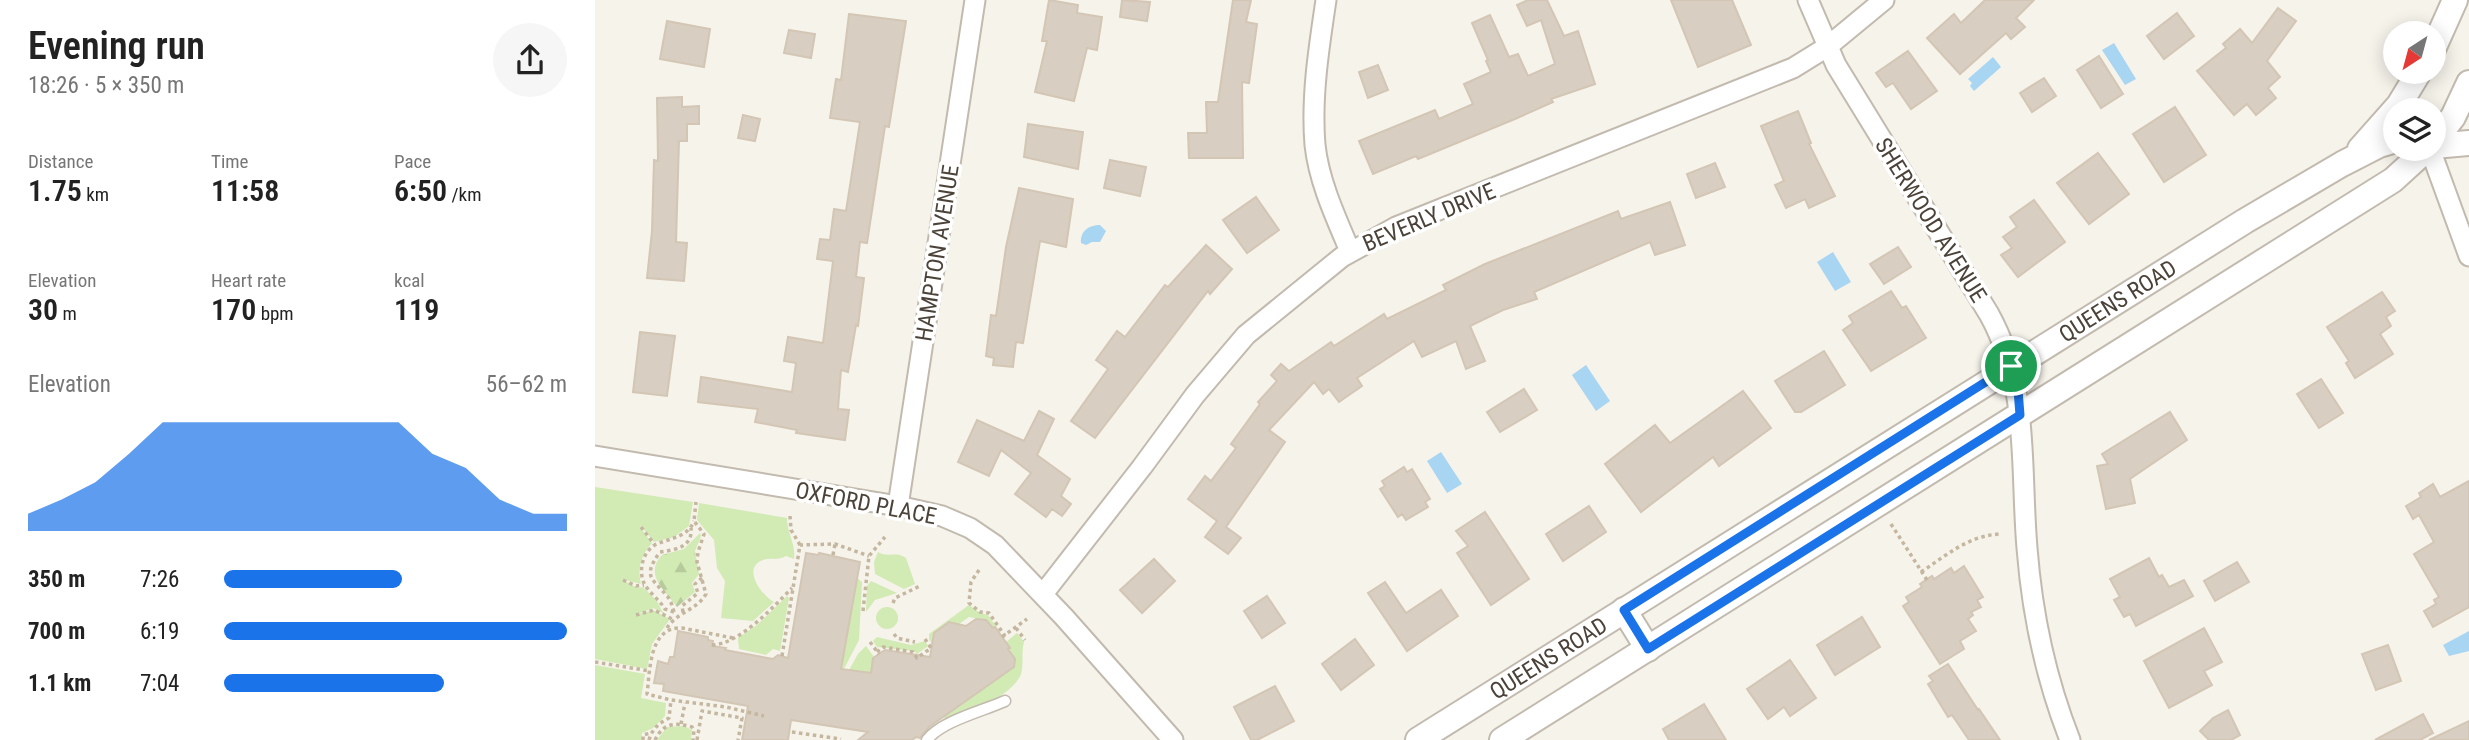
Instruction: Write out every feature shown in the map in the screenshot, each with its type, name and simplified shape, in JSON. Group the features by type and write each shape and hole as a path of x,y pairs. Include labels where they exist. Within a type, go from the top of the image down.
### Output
{"street":[{"name":"HAMPTON AVENUE","path":"898,506 975,0"},
{"path":"1326,0 1316,88 1315,145 1332,209 1350,251"},
{"name":"SHERWOOD AVENUE","path":"1808,0 1827,47 1989,314 2003,342 2018,390 2023,502 2032,595 2049,677 2070,740"},
{"name":"BEVERLY DRIVE","path":"1044,594 1195,395 1246,335 1278,306 1350,251 1396,227 1793,68 1827,47 1884,0"},
{"path":"2446,21 2455,0"},
{"name":"QUEENS ROAD","path":"2446,127 2469,83"},
{"path":"2342,164 2364,146 2387,120 2411,84"},
{"path":"2446,144 2469,142"},
{"name":"QUEENS ROAD","path":"1418,740 2245,221 2342,164 2383,144"},
{"name":"QUEENS ROAD","path":"1503,740 2393,180 2414,161"},
{"path":"2436,161 2469,256"},
{"name":"OXFORD PLACE","path":"595,456 898,506 942,516 970,528 995,545 1044,594 1173,740"},
{"path":"1624,610 1648,649"}],"lane":[{"path":"927,740 947,725 1005,701"}],"path":[{"path":"675,616 667,595 653,582 651,570 660,552 684,545 691,536 696,502"},
{"path":"782,656 800,545 791,530 790,516"},
{"path":"694,521 704,534 697,557 706,591 705,598 675,616 656,643 646,694 764,716"},
{"path":"1891,524 1927,580"},
{"path":"641,527 660,552"},
{"path":"675,616 665,609 660,600 645,586 641,573 643,561 654,546 675,539 691,527"},
{"path":"1921,572 1969,540 2001,534"},
{"path":"863,611 869,556 885,537"},
{"path":"800,545 835,544 869,556"},
{"path":"833,555 835,544"},
{"path":"979,570 971,582 969,603 980,612 989,613 1004,637 1027,619"},
{"path":"684,612 682,606 698,593 695,584 702,578"},
{"path":"622,580 636,586 653,582"},
{"path":"718,636 714,645 733,638 763,615 793,586"},
{"path":"893,603 895,598 919,586"},
{"path":"636,615 654,610 675,616"},
{"path":"667,630 682,628 733,638"},
{"path":"1016,628 1025,640"},
{"path":"894,634 897,638 915,642"},
{"path":"870,642 878,653 883,647 913,652 917,658 931,648 923,636"},
{"path":"595,662 650,671"},
{"path":"643,740 643,735 651,733 669,718 671,700"},
{"path":"681,724 685,703"},
{"path":"695,740 702,711 742,718 738,740"},
{"path":"652,740 665,726 681,724 695,730 695,740"},
{"path":"792,732 841,739"},
{"path":"651,733 652,740"}],"green space":[{"path":"595,487 693,502 689,526 674,537 654,542 640,527 652,543 641,562 641,584 622,579 637,588 643,587 667,615 653,608 635,615 653,610 670,619 652,644 647,669 595,659"},
{"path":"699,503 787,518 794,559 786,556 763,560 757,564 754,569 756,582 774,602 753,621 721,618 725,581 717,568 714,540 697,520"},
{"path":"700,533 695,551 699,574 692,583 695,592 677,607 655,576 657,562 662,555 684,549"},
{"path":"878,552 906,558 915,584 904,589 875,574 874,562"},
{"path":"857,578 862,582 859,640 844,669 841,669"},
{"path":"871,581 897,593 875,600 866,612 867,586"},
{"path":"787,596 789,598 780,651 773,649 766,655 739,649 738,638 757,625"},
{"path":"969,605 988,615 1000,632 986,620 969,617 959,624 949,622 934,633 932,644 929,634"},
{"path":"883,607 891,607 898,614 898,622 891,629 883,629 876,622 876,614"},
{"path":"1017,633 1024,642 1022,670 1016,682 1009,690 988,703 946,720 942,714 953,711 1014,667 1015,659 1006,642"},
{"path":"877,637 911,645 925,641 928,646 917,654 914,651 877,647 873,641"},
{"path":"866,646 874,657 869,689 849,670"},
{"path":"595,665 645,674 641,698 666,703 665,716 653,728 642,733 641,740 595,740"},
{"path":"684,726 692,730 691,740 657,740 667,727"}],"water":[{"path":"2114,43 2136,79 2125,85 2102,50"},
{"path":"1993,57 2001,67 1974,91 1968,79"},
{"path":"1100,225 1106,231 1100,242 1086,245 1081,243 1086,230"},
{"path":"1833,252 1851,282 1835,291 1817,262"},
{"path":"1586,365 1610,401 1596,411 1572,375"},
{"path":"1441,452 1462,484 1447,493 1427,461"},
{"path":"2469,631 2469,651 2449,656 2443,645"}],"building":[{"path":"1049,0 1078,5 1077,13 1102,17 1097,50 1087,48 1074,101 1035,92 1047,41 1042,41"},
{"path":"1122,0 1150,2 1147,21 1120,17"},
{"path":"1233,0 1251,0 1246,22 1257,24 1249,83 1242,82 1243,158 1189,158 1188,133 1207,133 1206,102 1218,102"},
{"path":"1528,0 1547,0 1564,36 1578,31 1595,84 1551,99 1553,102 1418,159 1416,156 1373,174 1359,141 1435,110 1439,119 1473,104 1464,84 1491,72 1472,23 1490,15 1509,57 1518,54 1528,76 1555,64 1541,20 1527,26 1517,5"},
{"path":"1671,0 1732,0 1751,45 1698,67"},
{"path":"1985,0 2034,0 2016,18 2025,27 2011,39 2006,33 1960,74 1927,38 1954,14 1961,23"},
{"path":"2278,8 2296,21 2267,61 2280,77 2268,88 2276,98 2256,115 2247,104 2234,115 2197,71 2226,48 2223,44 2240,29 2252,43"},
{"path":"2177,13 2194,36 2164,59 2147,36"},
{"path":"849,14 906,21 889,127 885,126 867,243 860,242 856,277 864,278 858,326 856,325 848,372 841,370 838,409 849,410 845,440 796,433 797,430 755,422 758,409 698,402 701,377 792,392 796,363 784,361 788,337 823,343 833,261 817,259 820,239 830,240 834,209 846,211 860,122 830,118 836,79 841,80"},
{"path":"667,21 710,29 704,67 660,59"},
{"path":"789,30 815,34 811,58 784,53"},
{"path":"1908,51 1937,91 1911,109 1893,83 1886,87 1876,73"},
{"path":"2099,56 2123,94 2101,108 2077,70"},
{"path":"1378,65 1388,90 1368,98 1359,72"},
{"path":"2044,78 2056,96 2032,112 2020,93"},
{"path":"682,97 682,107 699,106 699,124 687,124 687,141 679,141 676,242 687,243 684,281 647,278 652,231 654,160 658,161 657,98"},
{"path":"2175,107 2206,155 2164,182 2133,134"},
{"path":"1798,111 1811,143 1809,144 1835,196 1809,208 1805,199 1786,208 1775,185 1784,181 1761,126"},
{"path":"743,115 760,119 755,141 738,138"},
{"path":"1028,124 1083,132 1078,169 1024,157"},
{"path":"2098,153 2129,194 2089,224 2057,183"},
{"path":"1110,160 1146,167 1140,196 1104,188"},
{"path":"1715,163 1725,187 1696,198 1687,174"},
{"path":"1019,188 1073,199 1066,247 1040,241 1023,343 1016,342 1013,367 993,365 994,358 986,356 991,315 996,316 1006,247"},
{"path":"1256,197 1279,230 1247,253 1223,220"},
{"path":"2034,200 2065,242 2018,277 2001,255 2012,248 2003,237 2017,227 2010,217"},
{"path":"1670,202 1685,245 1655,255 1650,242 1534,292 1537,299 1503,310 1470,326 1485,361 1466,369 1456,341 1422,357 1414,341 1357,378 1362,386 1339,402 1329,389 1323,394 1314,382 1269,430 1285,442 1226,527 1241,538 1228,554 1205,537 1217,521 1188,499 1205,476 1211,481 1236,448 1231,444 1260,404 1258,402 1277,381 1271,375 1281,364 1289,371 1331,342 1334,346 1384,314 1387,319 1446,290 1443,285 1485,264 1618,211 1621,219"},
{"path":"1206,245 1232,269 1210,294 1208,291 1095,438 1071,421 1108,369 1096,360 1117,331 1125,337 1165,285 1168,287"},
{"path":"1898,247 1911,267 1884,284 1870,264"},
{"path":"1891,291 1902,308 1906,306 1926,338 1871,371 1843,330 1853,323 1849,316"},
{"path":"2382,292 2395,311 2386,317 2391,326 2380,334 2393,354 2355,378 2346,363 2349,361 2327,327"},
{"path":"640,332 675,336 667,396 633,392"},
{"path":"1824,351 1845,385 1801,412 1795,412 1775,381"},
{"path":"2321,379 2343,413 2319,428 2297,394"},
{"path":"1524,389 1537,410 1500,432 1487,412"},
{"path":"1743,391 1771,428 1719,466 1713,457 1641,512 1605,464 1655,425 1670,443"},
{"path":"1039,411 1054,419 1037,455 1070,479 1061,496 1071,504 1062,516 1052,509 1046,517 1015,494 1031,473 1001,450 989,476 958,462 977,420 1024,441"},
{"path":"2170,412 2187,440 2130,479 2135,503 2106,509 2097,466 2108,464 2102,454"},
{"path":"1404,467 1407,472 1412,469 1430,499 1425,502 1428,507 1406,520 1402,514 1398,517 1380,489 1385,486 1382,481"},
{"path":"2469,481 2469,607 2433,627 2424,611 2436,604 2434,600 2439,597 2414,554 2434,542 2419,515 2413,519 2406,506 2421,497 2419,493 2433,484 2440,497"},
{"path":"1589,506 1606,532 1563,561 1546,534"},
{"path":"1485,512 1529,579 1491,605 1457,553 1468,546 1456,531"},
{"path":"806,553 819,553 860,562 841,669 871,673 873,658 885,650 930,657 934,633 949,622 966,626 976,619 986,620 995,627 1010,648 1008,649 1015,659 1014,667 929,727 920,738 912,740 858,740 868,732 791,720 788,740 742,740 748,706 663,691 664,684 654,683 658,661 668,664 670,657 674,657 678,631 708,637 708,640 713,641 712,646 726,648 725,650 773,659 778,655 788,658"},
{"path":"2149,558 2159,577 2162,575 2169,587 2184,580 2193,596 2136,626 2130,614 2124,617 2114,600 2120,597 2110,579"},
{"path":"1154,559 1175,581 1142,613 1120,590"},
{"path":"2237,562 2249,582 2215,601 2204,581"},
{"path":"1964,566 1983,597 1977,600 1981,607 1971,612 1973,615 1968,619 1976,631 1960,641 1964,649 1940,664 1903,606 1909,602 1906,597 1922,587 1920,584 1932,576 1934,579 1951,568 1954,573"},
{"path":"1385,582 1406,613 1441,590 1458,616 1407,651 1368,593"},
{"path":"1267,596 1285,623 1262,638 1244,611"},
{"path":"1862,617 1880,647 1835,675 1817,645"},
{"path":"2204,628 2222,662 2204,671 2212,685 2169,708 2144,661"},
{"path":"1355,639 1374,665 1341,690 1322,664"},
{"path":"2388,645 2401,681 2376,690 2362,654"},
{"path":"1790,660 1816,698 1790,716 1784,707 1768,719 1747,689"},
{"path":"1948,664 2000,740 1969,740 1952,715 1948,717 1928,684 1933,681 1929,676"},
{"path":"1275,686 1294,721 1257,740 1251,740 1234,707"},
{"path":"1704,704 1726,740 1669,740 1663,729"},
{"path":"2228,710 2240,735 2231,740 2209,740 2200,731 2213,718"},
{"path":"2423,714 2433,733 2420,740 2375,740"},
{"path":"2469,721 2469,740 2429,740"}],"route":[{"path":"2011,366 2018,390 2020,415 1648,649 1624,610 2011,366"}]}
